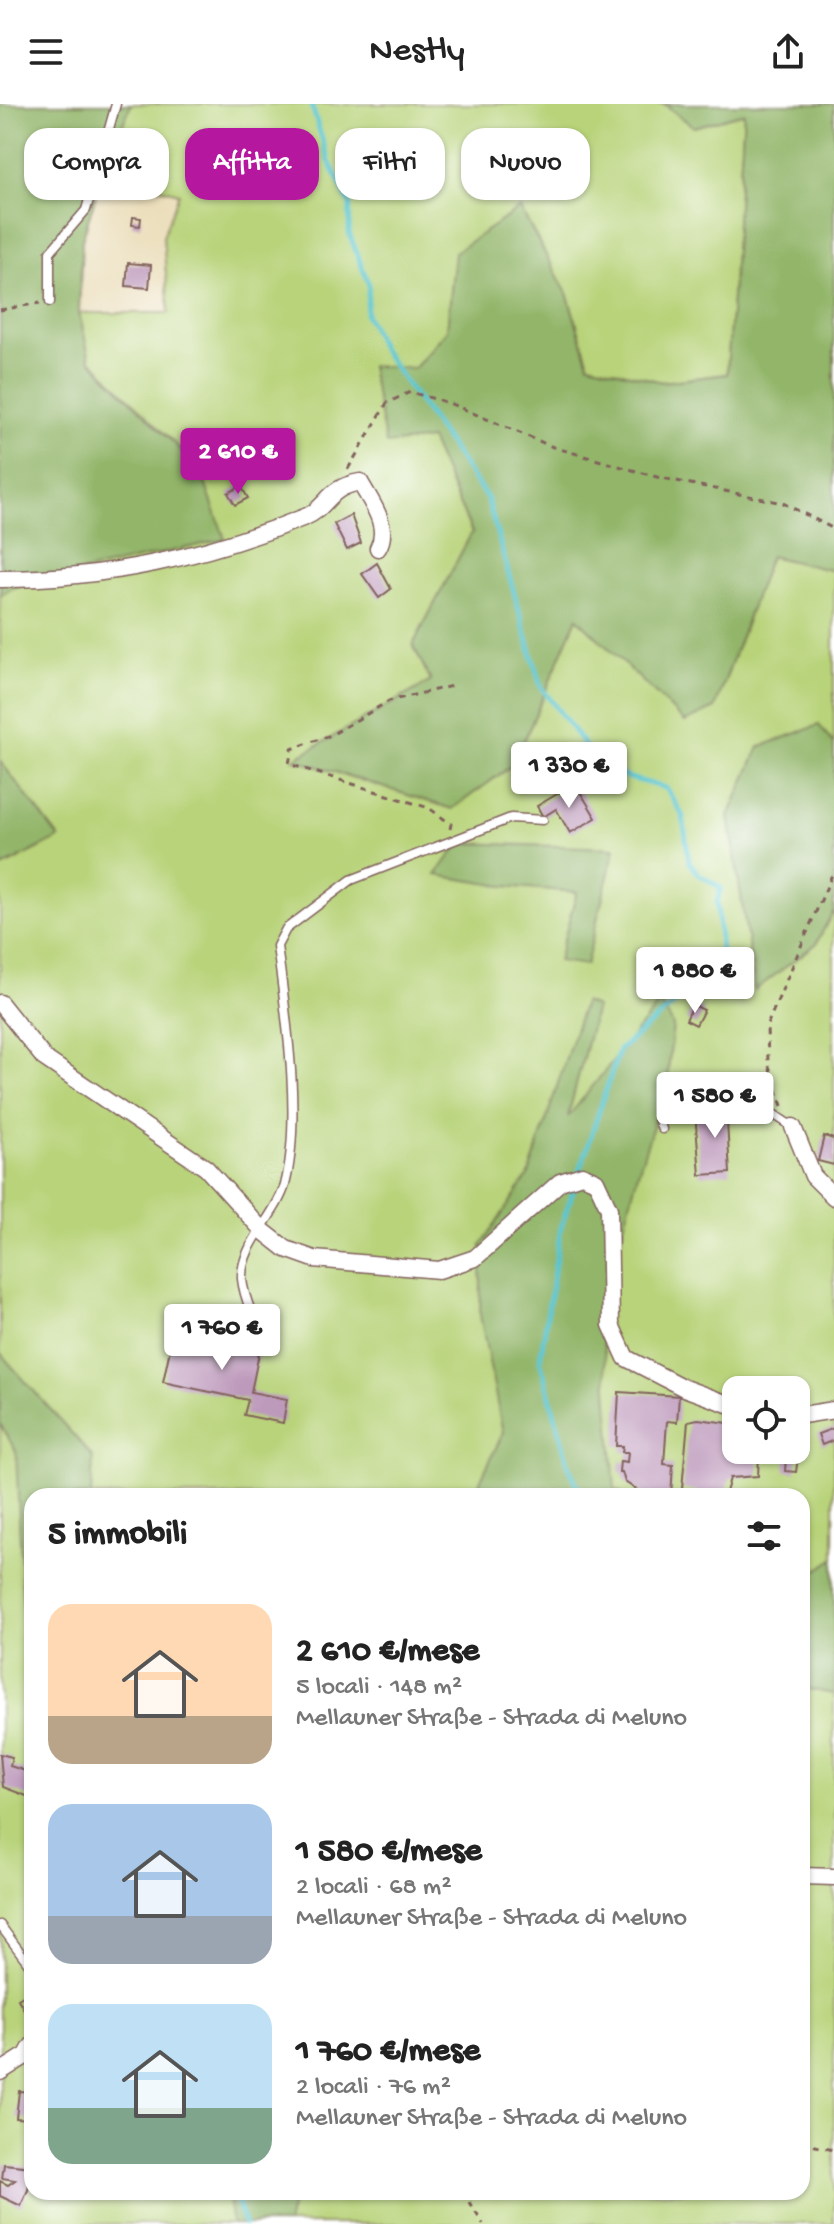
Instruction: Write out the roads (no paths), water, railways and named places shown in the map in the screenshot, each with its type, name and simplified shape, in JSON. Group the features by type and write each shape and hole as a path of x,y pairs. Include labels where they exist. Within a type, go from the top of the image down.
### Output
{"street":[{"path":"0,579 93,575 184,559 309,515 339,486 360,482 381,521 384,539 378,548"},
{"path":"0,1003 44,1058 206,1168 263,1231 286,1249 314,1259 439,1270 475,1258 574,1177 596,1181 609,1209 611,1325 626,1358 684,1388 722,1402"},
{"path":"793,1127 813,1176 834,1197"},
{"path":"810,1414 834,1410"},
{"path":"810,1876 834,1877"},
{"path":"0,2072 24,2057"}],"lane":[{"path":"50,302 50,252 86,210 116,104"},
{"path":"261,1343 257,1320 246,1301 242,1275 256,1239 285,1185 290,1068 277,946 286,929 351,880 448,840 486,831 511,818 543,820"},
{"path":"662,1129 655,1113 661,1093 672,1082 693,1078 723,1086 793,1127"},
{"path":"0,1925 24,1957"}],"waterway":[{"path":"311,104 329,161 350,205 349,233 369,285 366,315 382,349 487,498 541,687 585,746 603,762 626,777 666,788 683,816 689,862 699,874 721,888 717,901 721,953 691,990 619,1050 579,1173"},
{"path":"576,1182 561,1227 540,1360 569,1467 578,1488"},
{"path":"237,2200 244,2224"}]}
